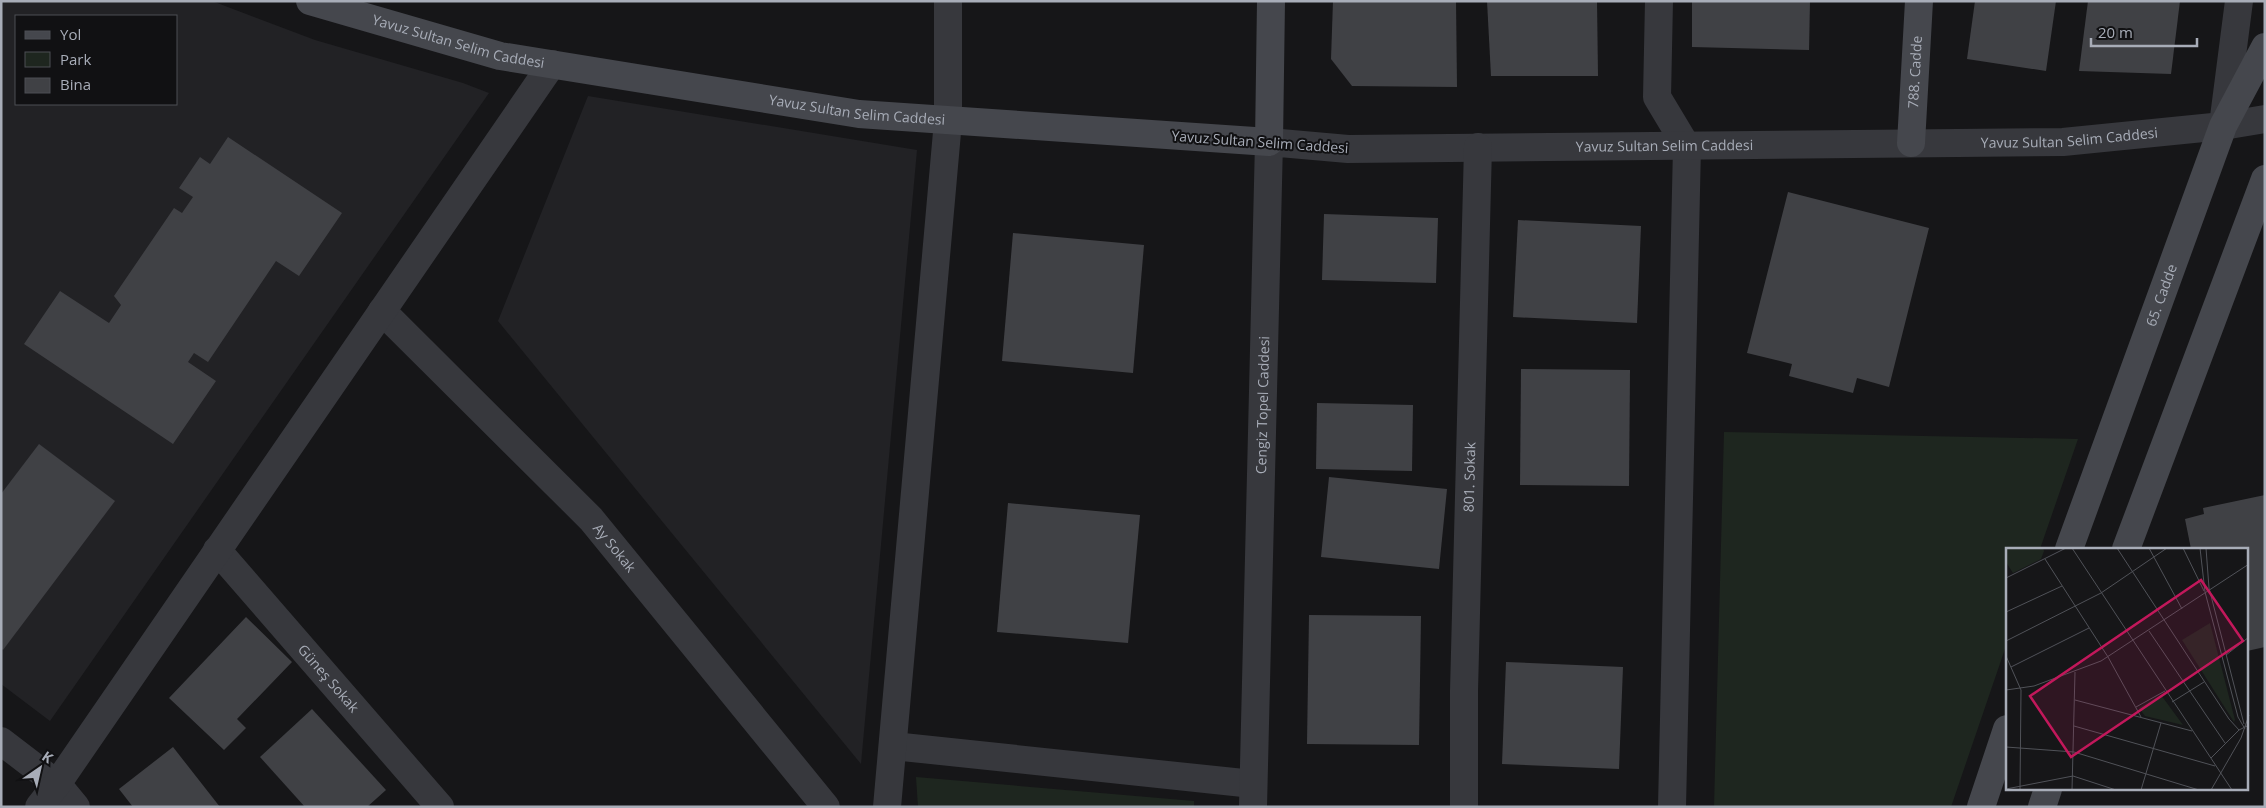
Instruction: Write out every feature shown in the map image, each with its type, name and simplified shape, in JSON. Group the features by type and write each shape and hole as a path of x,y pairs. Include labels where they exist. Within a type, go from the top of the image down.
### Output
{"street":[{"name":"Yavuz Sultan Selim Caddesi","path":"310,1 500,56 859,114 1348,149 2063,142 2223,126 2265,119"},
{"path":"887,807 948,121 948,1"},
{"name":"Cengiz Topel Caddesi","path":"1253,795 1271,1"},
{"path":"1660,1 1657,97 1687,147 1672,807"},
{"name":"788. Cadde","path":"1911,143 1919,1"},
{"path":"2223,126 2239,1"},
{"name":"65. Cadde","path":"2069,548 2223,126 2265,47"},
{"path":"39,807 57,784 552,64"},
{"name":"801. Sokak","path":"1464,807 1464,692 1478,147"},
{"path":"2126,548 2265,178"},
{"name":"Ay Sokak","path":"382,311 591,519 826,807"},
{"name":"Güneş Sokak","path":"217,550 440,807"},
{"path":"1982,807 2006,732"},
{"path":"1,741 57,784 76,807"},
{"path":"893,746 1253,795"},
{"path":"2042,807 2048,790"}],"shaded area":[{"path":"1,1 212,1 315,40 463,83 489,93 50,721 1,684"},
{"path":"588,96 917,150 861,764 498,321"}],"green space":[{"path":"1724,432 2078,439 2040,548 2006,548 2006,646 1951,807 1714,807"},
{"path":"916,777 1194,801 1194,807 918,807"}],"building":[{"path":"1333,1 1456,1 1457,87 1352,86 1331,59"},
{"path":"1487,1 1597,1 1598,76 1491,76"},
{"path":"1692,1 1810,1 1809,50 1692,47"},
{"path":"1975,1 2056,1 2046,71 1967,59"},
{"path":"2088,1 2180,1 2171,74 2079,71"},
{"path":"228,137 342,213 299,276 276,261 208,362 194,353 188,362 216,381 173,444 24,344 60,291 109,323 121,305 114,296 174,208 182,213 193,197 179,188 200,157 210,164"},
{"path":"1788,192 1929,228 1889,387 1857,378 1853,393 1789,376 1792,364 1747,353"},
{"path":"1324,214 1438,218 1436,283 1322,280"},
{"path":"1518,220 1641,226 1637,323 1513,317"},
{"path":"1013,233 1144,245 1133,373 1002,361"},
{"path":"1521,369 1630,370 1629,486 1520,485"},
{"path":"1317,403 1413,405 1412,471 1316,469"},
{"path":"39,444 115,501 3,650 1,648 1,494"},
{"path":"1329,477 1447,489 1439,569 1321,557"},
{"path":"2265,495 2265,647 2248,651 2248,548 2191,548 2185,519 2204,514 2203,508"},
{"path":"1008,503 1140,515 1128,643 997,632"},
{"path":"1309,615 1421,616 1419,745 1307,744"},
{"path":"246,617 292,662 237,719 246,728 224,750 169,698"},
{"path":"1506,662 1623,667 1619,769 1502,764"},
{"path":"312,709 386,790 367,807 305,807 260,757"},
{"path":"173,747 220,807 133,807 119,789"}]}
